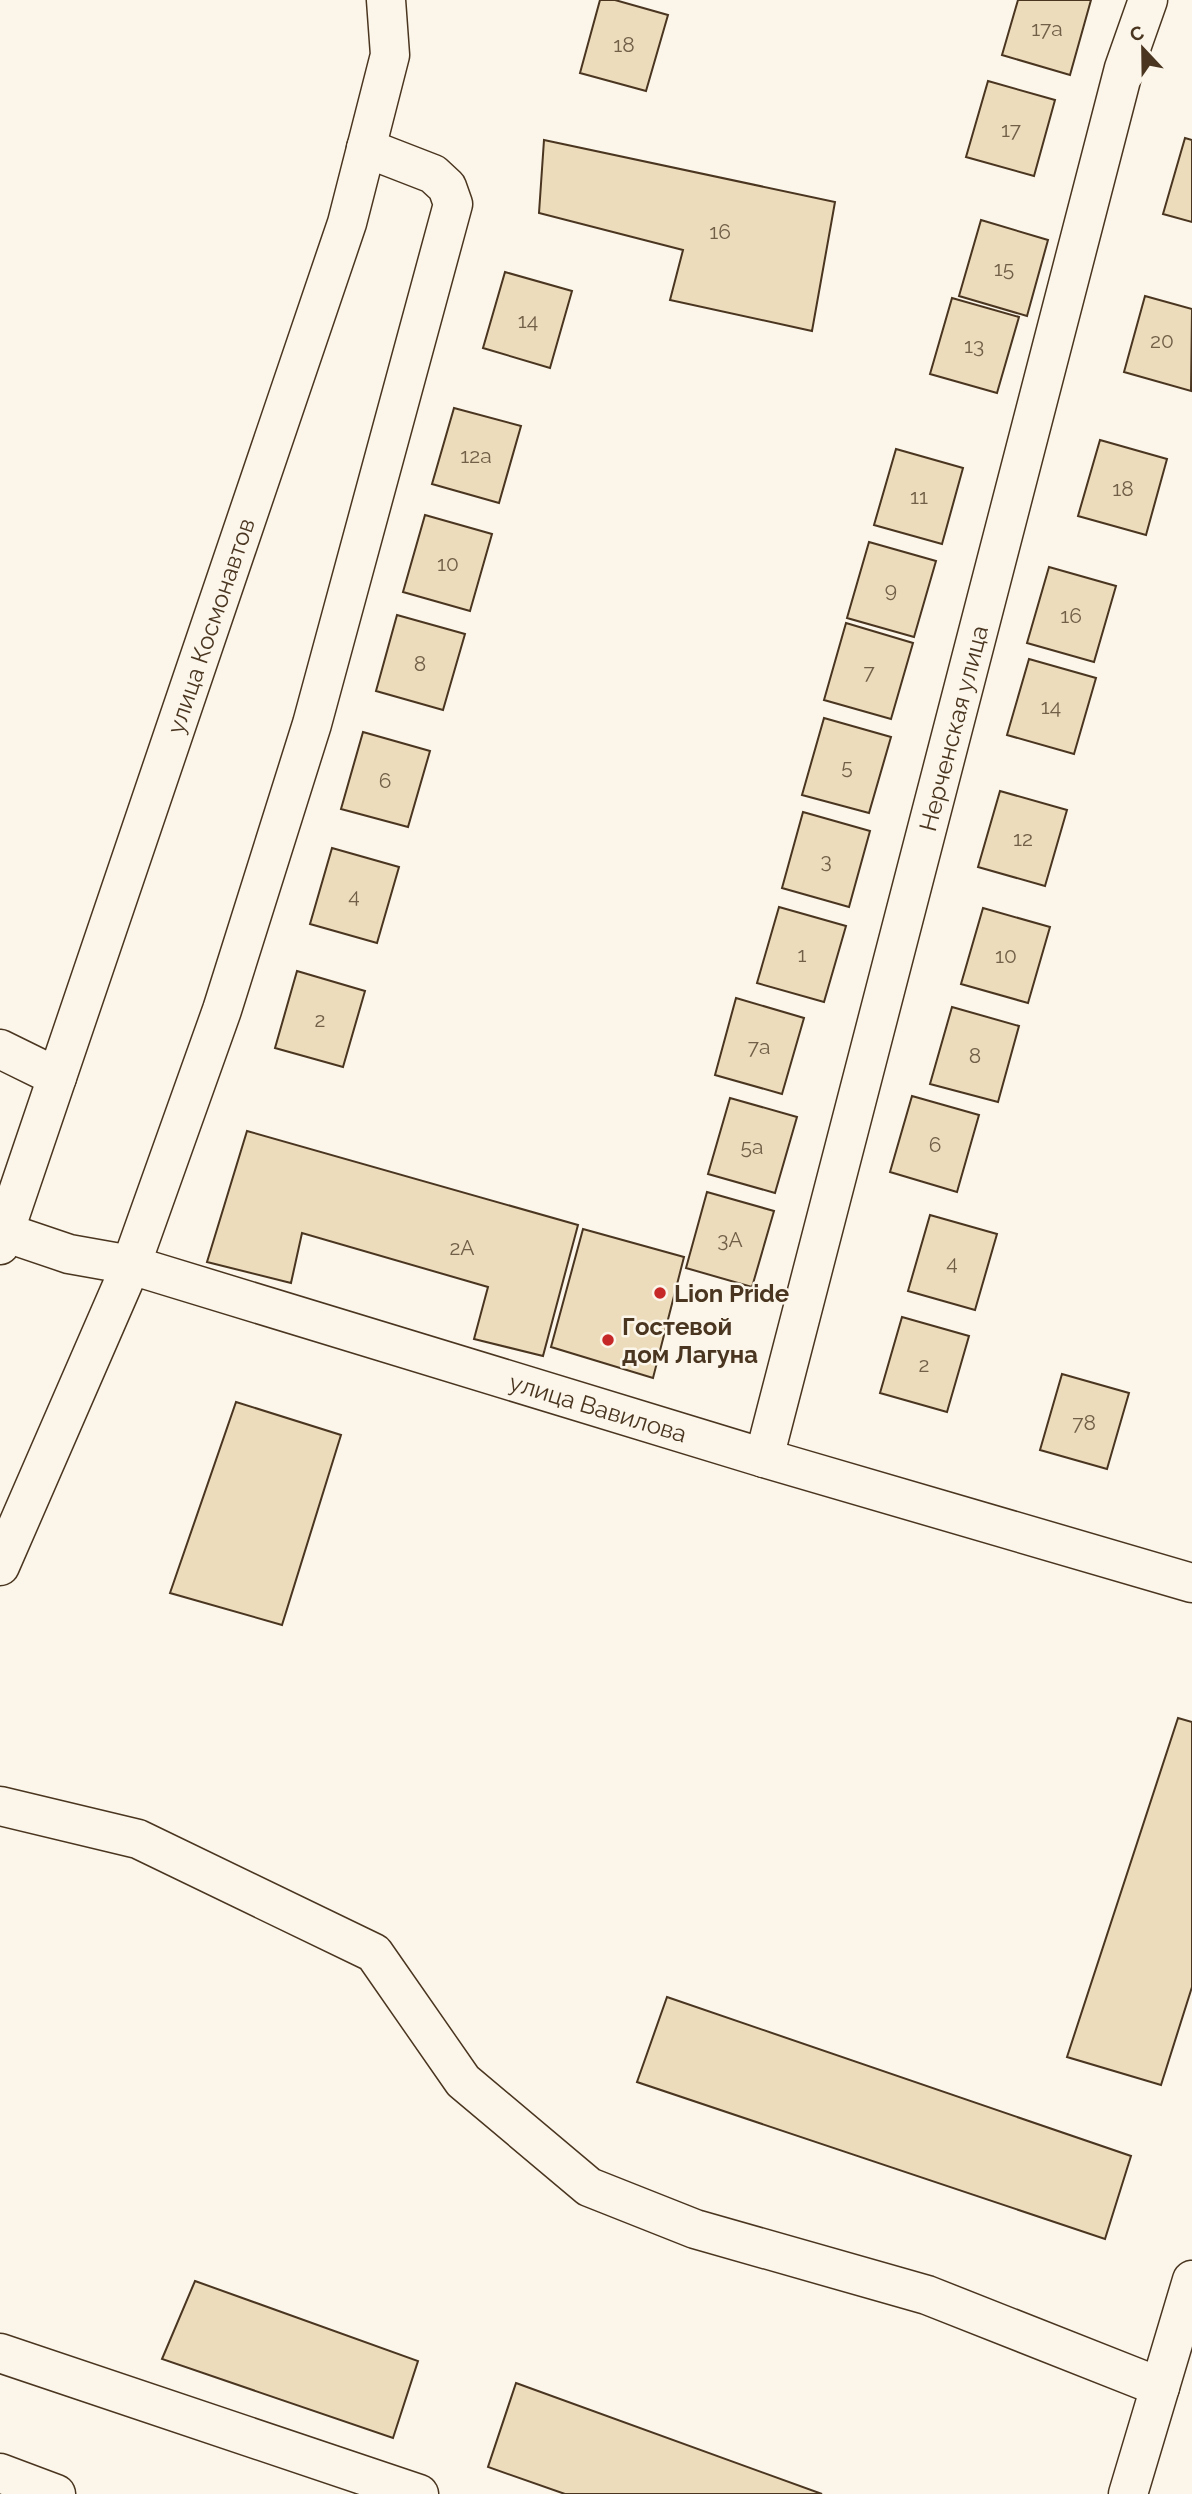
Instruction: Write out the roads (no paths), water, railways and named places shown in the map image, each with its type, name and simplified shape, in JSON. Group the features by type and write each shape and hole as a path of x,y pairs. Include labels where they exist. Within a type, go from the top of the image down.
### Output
{"street":[{"name":"улица Космонавтов","path":"2,1239 347,223 390,55 386,0"},
{"name":"Нерченская улица","path":"764,1458 1124,68 1148,0"},
{"path":"0,1566 131,1265 222,1010 312,724 453,204 447,187 432,174 366,148"},
{"path":"0,1049 57,1077"},
{"name":"улица Вавилова","path":"2,1239 131,1265 764,1458 1192,1583"},
{"path":"0,1806 138,1839 374,1954 463,2081 589,2187 695,2230 927,2295 1160,2387"},
{"path":"1128,2494 1192,2280"},
{"path":"0,2353 419,2494"},
{"path":"0,2473 56,2494"}],"place":[{"name":"Lion Pride","path":"660,1293"},
{"name":"Гостевой дом Лагуна","path":"608,1340"}]}
